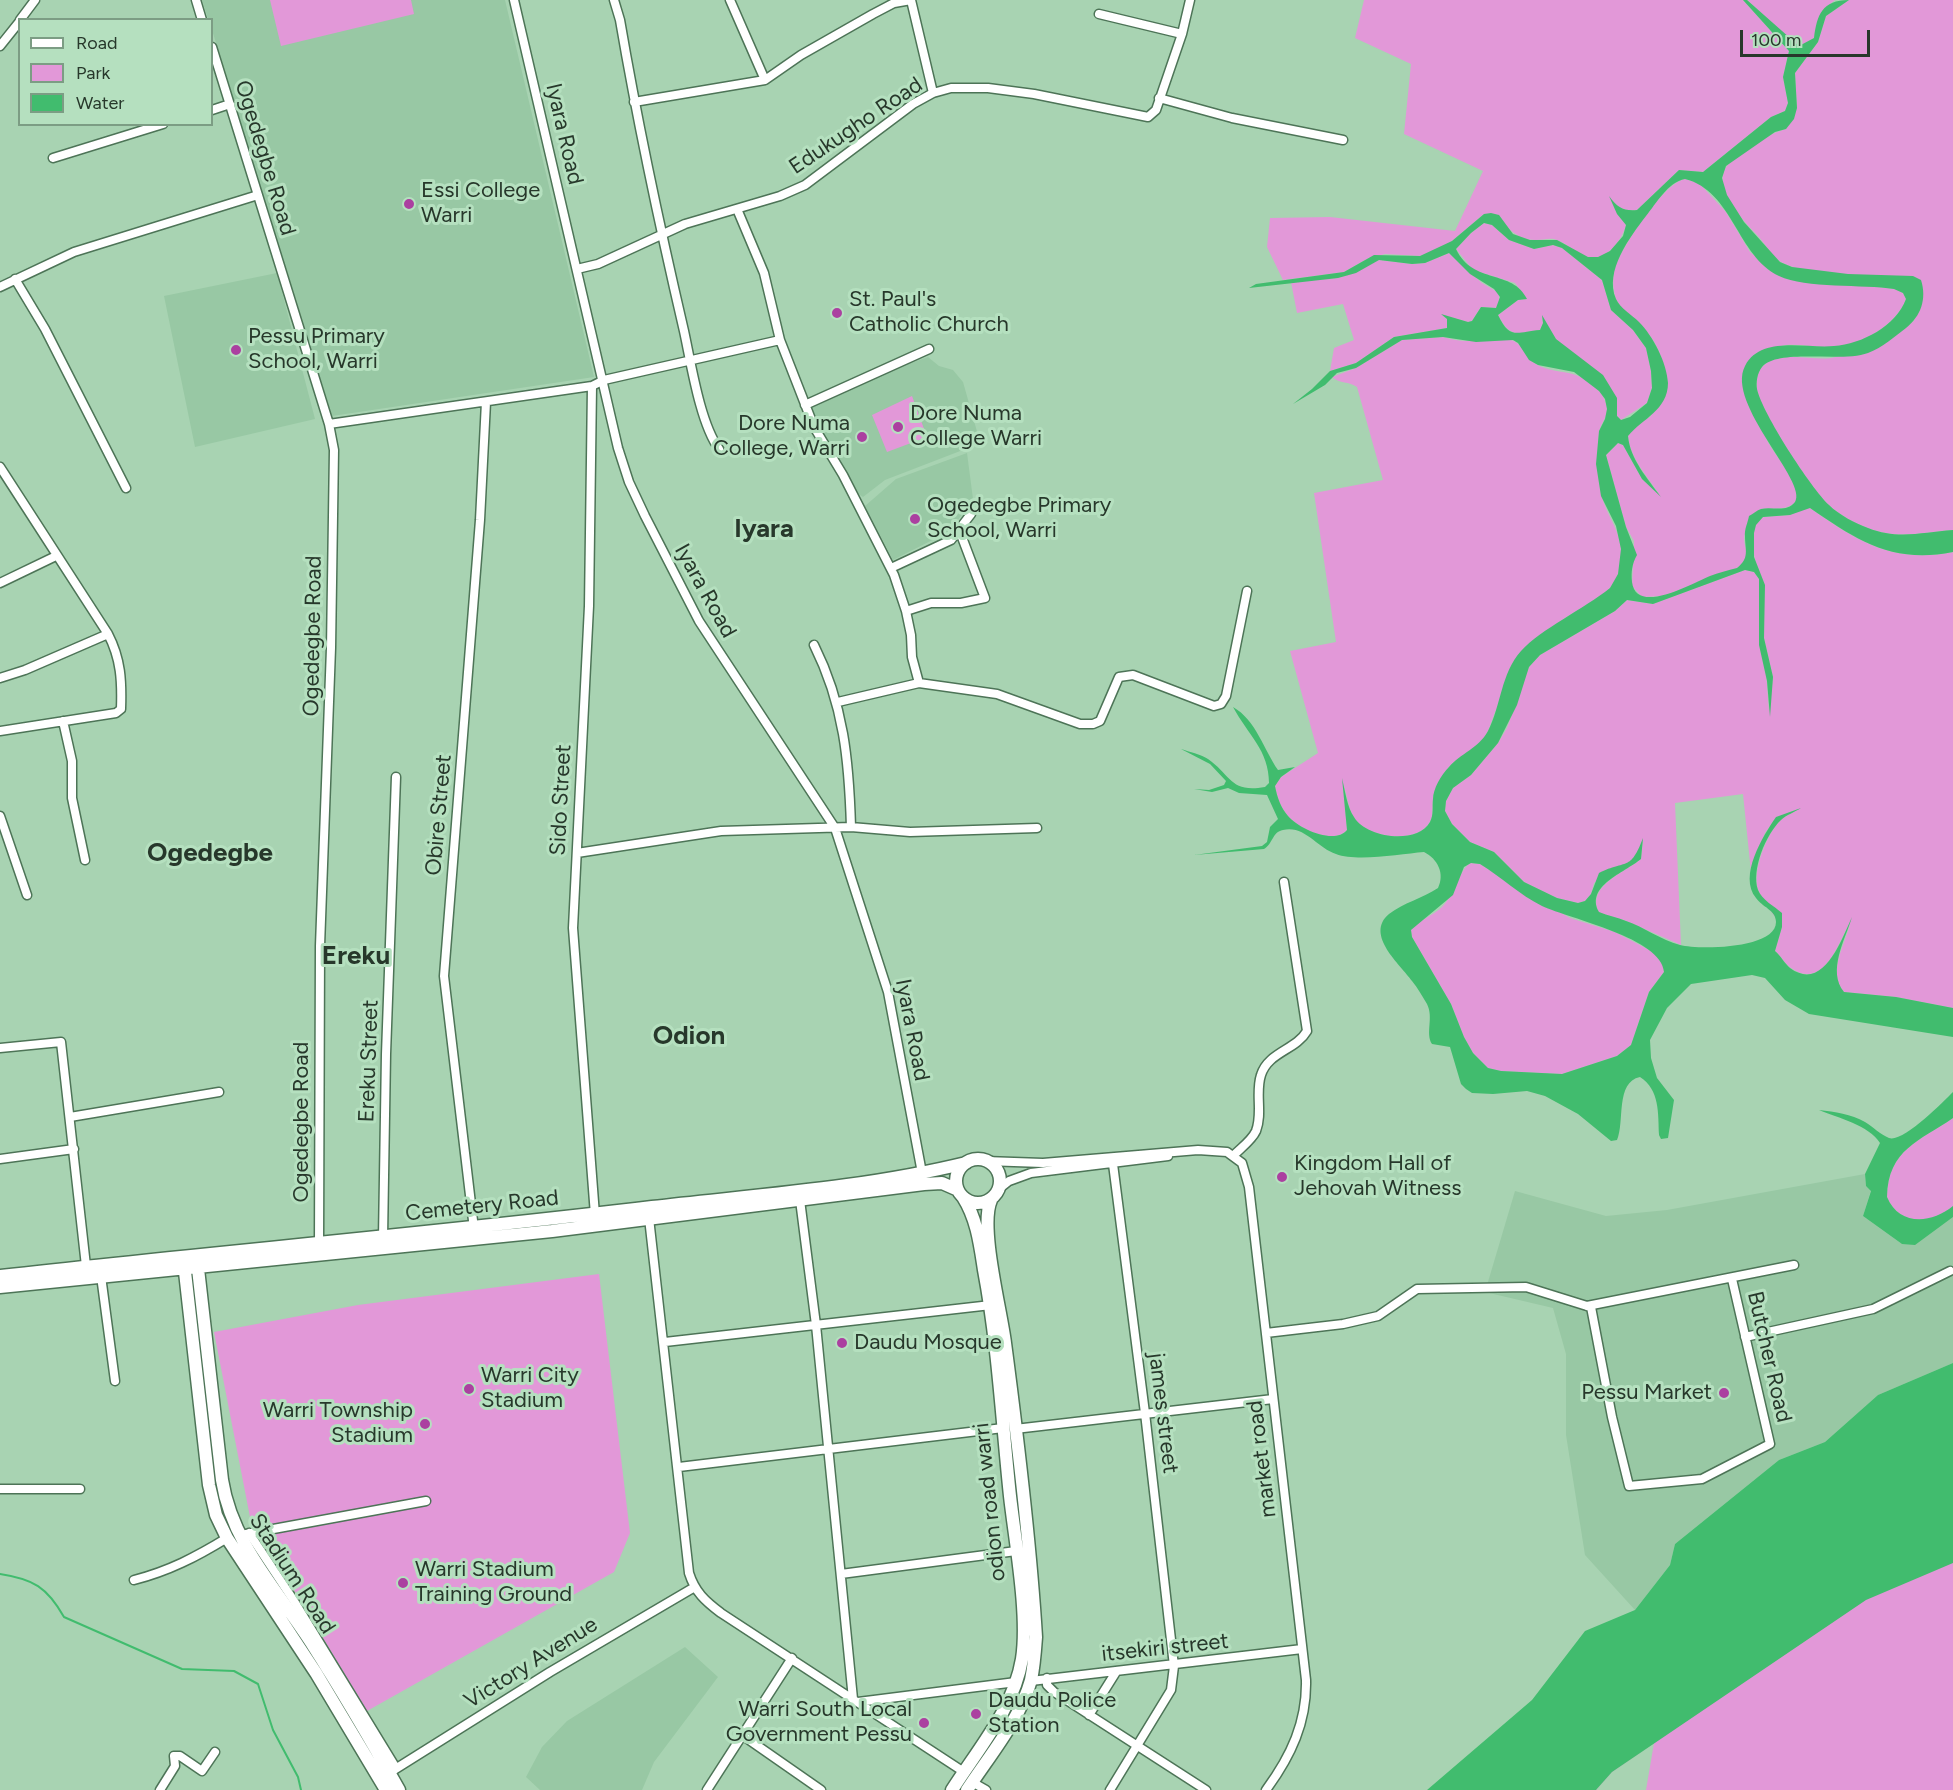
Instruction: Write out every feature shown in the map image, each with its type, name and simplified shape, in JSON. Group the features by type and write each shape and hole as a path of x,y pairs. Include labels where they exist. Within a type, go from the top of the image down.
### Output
{"main road":[{"path":"985,1161 996,1169 999,1175 999,1189 991,1200 979,1203 960,1193 957,1175 966,1163 985,1161"},
{"name":"Cemetery Road","path":"0,1276 190,1254 383,1238 595,1215 922,1173 966,1163"},
{"name":"Cemetery Road","path":"0,1287 649,1218 942,1183 960,1193"},
{"name":"odion road warri","path":"960,1193 970,1208 976,1228 991,1305 1035,1627 1031,1681 1009,1727 970,1786"},
{"name":"odion road warri","path":"952,1790 1006,1706 1016,1682 1023,1650 1009,1429 988,1230 987,1208 991,1200"},
{"name":"Stadium Road","path":"190,1254 209,1485 216,1515 239,1536 314,1647 392,1771 399,1790"},
{"name":"Stadium Road","path":"239,1536 316,1673 386,1790"}],"street":[{"path":"22,18 35,0"},
{"path":"196,0 201,18"},
{"name":"Iyara Road","path":"514,0 618,448 629,482 662,554 699,621 835,828 888,992 922,1173"},
{"path":"614,0 690,360 707,428 719,449"},
{"path":"730,0 765,80"},
{"path":"634,102 765,80 801,55 873,14 894,3 911,0 933,93"},
{"name":"Edukugho Road","path":"577,269 598,264 685,224 737,209 805,185 886,124 933,93 951,88 988,87 1148,117 1156,110 1182,34 1190,0"},
{"path":"1099,14 1182,34"},
{"path":"0,46 18,23"},
{"name":"Ogedegbe Road","path":"213,50 329,424 333,450 334,486 320,946 319,1244"},
{"path":"1159,98 1232,118 1343,140"},
{"path":"213,110 230,104"},
{"path":"53,158 157,126"},
{"path":"0,287 74,252 258,195"},
{"path":"737,209 764,273 780,340 814,427 843,475 891,568 906,611 911,634 912,657 919,683"},
{"path":"15,279 45,329 126,488"},
{"path":"329,424 592,386 604,380 780,340"},
{"path":"805,405 929,349"},
{"name":"Sido Street","path":"592,386 589,606 573,928 595,1215"},
{"name":"Obire Street","path":"474,1229 444,976 480,520 486,402"},
{"path":"0,467 3,482 108,634 117,651 122,675 121,709 116,713 0,730"},
{"path":"891,568 951,540 960,532 971,514"},
{"path":"906,611 931,603 961,603 985,598 960,532"},
{"path":"0,583 56,556"},
{"path":"838,702 919,683 997,694 1080,724 1100,721 1119,677 1133,675 1214,706 1221,704 1226,696 1247,591"},
{"path":"0,678 25,670 108,634"},
{"path":"814,645 838,702 847,749 851,827"},
{"path":"63,721 72,761 72,798 85,860"},
{"name":"Ereku Street","path":"383,1238 386,1054 396,777"},
{"path":"0,816 27,895"},
{"path":"577,853 721,831 851,827 910,832 1037,828"},
{"path":"985,1161 1043,1164 1198,1150 1234,1155 1255,1133 1261,1074 1271,1059 1301,1041 1307,1031 1284,882"},
{"path":"0,1048 61,1042 86,1266"},
{"path":"70,1117 219,1092"},
{"path":"0,1159 74,1149"},
{"path":"999,1189 1009,1180 1031,1173 1113,1164 1198,1150"},
{"name":"market road","path":"1234,1155 1242,1162 1248,1180 1302,1650 1306,1703 1293,1748 1266,1790"},
{"name":"james street","path":"1110,1790 1138,1748 1171,1690 1174,1666 1113,1164"},
{"path":"800,1200 816,1325 856,1700"},
{"path":"649,1218 665,1342 689,1573 693,1588 716,1609 964,1772"},
{"path":"1266,1333 1343,1324 1378,1316 1417,1289 1526,1287 1589,1307 1662,1290 1732,1279 1794,1265"},
{"path":"1745,1337 1873,1309 1950,1271"},
{"path":"101,1276 115,1381"},
{"name":"Butcher Road","path":"1589,1307 1629,1486 1702,1479 1770,1444 1732,1279"},
{"path":"665,1342 991,1305"},
{"path":"679,1467 1273,1399"},
{"path":"0,1489 80,1489"},
{"path":"134,1580 166,1572 239,1536 426,1501"},
{"path":"841,1574 1016,1551"},
{"name":"Victory Avenue","path":"392,1771 550,1672 693,1588"},
{"name":"itsekiri street","path":"1031,1681 1302,1650"},
{"path":"707,1790 792,1658"},
{"path":"1089,1715 1116,1672"},
{"path":"1047,1678 1047,1685 1054,1692 1206,1790"},
{"path":"856,1700 1016,1682"},
{"path":"742,1736 821,1790"},
{"path":"160,1790 174,1766 174,1756 180,1756 202,1772 215,1752"},
{"path":"970,1786 986,1790"}],"shaded area":[{"name":"Essi College Warri","path":"202,0 505,0 594,377 332,416 213,33 213,18 208,18"},
{"name":"Pessu Primary School, Warri","path":"277,273 315,419 195,447 164,296"},
{"name":"Dore Numa College Warri","path":"928,357 939,366 953,370 963,382 978,435 968,448 885,480 863,497 857,493 811,412 813,406 888,371"},
{"name":"Ogedegbe Primary School, Warri","path":"967,453 973,499 950,531 893,560 865,506 896,479"},
{"name":"Pessu Market","path":"1865,1174 1866,1186 1871,1190 1863,1216 1902,1244 1953,1217 1953,1363 1878,1395 1825,1442 1779,1460 1675,1544 1670,1565 1635,1610 1585,1555 1566,1435 1566,1354 1553,1308 1485,1292 1515,1191 1606,1216 1667,1210"},
{"path":"685,1647 718,1677 654,1762 642,1790 540,1790 526,1777 542,1747 567,1721"}],"green space":[{"path":"270,0 411,0 414,14 281,46"},
{"path":"1364,0 1743,0 1789,51 1783,77 1788,103 1785,111 1771,117 1703,172 1679,170 1637,210 1622,209 1611,199 1626,225 1617,243 1601,257 1587,257 1554,239 1530,240 1518,236 1509,229 1499,215 1484,214 1452,241 1436,251 1420,256 1385,254 1365,260 1344,272 1283,280 1267,247 1270,218 1330,217 1455,231 1483,171 1404,134 1411,64 1355,38"},
{"path":"1747,0 1835,0 1822,11 1814,38 1799,47"},
{"path":"1849,0 1953,0 1953,530 1890,534 1863,526 1837,512 1821,496 1800,468 1777,432 1757,390 1759,373 1768,362 1785,357 1823,359 1839,356 1914,321 1913,276 1825,273 1792,267 1781,262 1738,213 1723,186 1725,169 1732,161 1765,138 1786,129 1797,108 1795,73 1818,42 1826,16"},
{"path":"1685,179 1699,183 1726,212 1750,252 1780,276 1895,289 1903,293 1906,299 1901,309 1886,326 1866,338 1832,347 1786,345 1751,357 1764,431 1770,446 1796,487 1798,495 1796,501 1785,508 1761,509 1746,530 1744,538 1746,555 1737,568 1663,596 1642,597 1632,586 1634,541 1626,527 1606,455 1618,443 1623,445 1642,479 1659,494 1644,474 1632,452 1628,436 1637,425 1651,416 1660,358 1650,336 1616,299 1613,275 1619,257 1655,203 1676,183"},
{"path":"1484,223 1492,225 1509,240 1534,249 1553,245 1562,248 1602,280 1611,310 1633,330 1646,348 1652,388 1647,403 1621,420 1617,416 1617,398 1556,339 1542,317 1543,323 1540,330 1514,333 1506,328 1498,315 1518,300 1527,299 1515,283 1473,270 1456,249"},
{"path":"1449,253 1482,283 1499,293 1499,304 1496,308 1481,307 1472,321 1468,322 1442,315 1447,319 1447,328 1394,337 1356,363 1330,371 1334,348 1354,340 1343,304 1297,313 1291,282 1338,278 1379,260 1412,264 1425,263"},
{"path":"1443,337 1462,341 1502,339 1514,341 1536,364 1583,378 1601,394 1607,409 1598,440 1601,488 1606,508 1619,537 1621,560 1618,574 1605,593 1557,624 1550,632 1508,690 1481,743 1452,764 1444,774 1433,796 1430,822 1424,829 1414,834 1392,836 1380,834 1360,825 1350,810 1343,784 1347,830 1334,836 1317,834 1300,826 1288,816 1283,809 1275,786 1281,777 1318,753 1290,651 1336,642 1314,493 1383,480 1357,387 1332,377 1356,368 1402,340"},
{"path":"912,396 927,437 887,452 872,415"},
{"path":"1804,508 1810,508 1860,540 1877,547 1912,555 1953,552 1953,1008 1896,997 1844,992 1839,984 1837,967 1850,923 1828,962 1821,969 1812,973 1803,973 1791,968 1775,951 1782,927 1759,892 1757,875 1762,853 1771,833 1782,819 1798,809 1776,818 1765,833 1751,872 1743,794 1675,803 1681,945 1624,920 1599,913 1596,904 1602,888 1641,859 1643,840 1636,858 1594,883 1591,894 1585,901 1578,903 1557,898 1524,882 1494,852 1470,842 1452,824 1445,811 1446,801 1453,788 1471,775 1498,743 1507,728 1529,667 1540,655 1615,611 1627,600 1653,604 1745,570 1754,572 1759,579 1769,711 1773,677 1764,638 1759,569 1753,547 1754,528 1763,517 1790,515"},
{"path":"1470,863 1480,864 1570,918 1615,932 1657,954 1663,963 1664,972 1649,992 1631,1045 1617,1056 1562,1074 1501,1071 1488,1068 1473,1053 1451,1004 1412,937 1411,930 1442,907"},
{"path":"1953,1118 1953,1206 1935,1217 1916,1220 1907,1218 1892,1206 1887,1197 1893,1168 1908,1148"},
{"name":"Warri Township Stadium","path":"599,1274 630,1533 614,1572 367,1711 250,1517 214,1332 358,1305"},
{"path":"1953,1523 1953,1790 1646,1790 1654,1743 1612,1772 1596,1790 1534,1790"}],"water":[{"path":"1743,0 1747,0 1799,46 1814,38 1822,10 1833,3 1849,0 1826,16 1818,42 1795,73 1797,108 1794,119 1786,129 1775,132 1726,166 1722,178 1727,195 1744,222 1780,262 1792,267 1848,274 1913,276 1921,280 1923,300 1916,318 1878,348 1856,356 1796,357 1770,361 1759,372 1757,389 1768,415 1788,450 1833,509 1863,526 1890,534 1953,530 1953,552 1912,555 1877,547 1861,540 1810,508 1790,515 1763,517 1756,525 1754,533 1754,557 1765,585 1764,638 1773,677 1770,717 1767,681 1759,645 1759,579 1754,572 1745,570 1653,604 1627,600 1615,611 1540,655 1529,667 1517,705 1498,743 1471,775 1453,788 1446,801 1445,811 1452,824 1470,842 1494,852 1524,882 1557,898 1578,903 1585,901 1591,894 1599,873 1627,863 1635,856 1643,838 1641,859 1608,881 1597,895 1596,903 1599,912 1633,924 1673,943 1690,947 1719,947 1751,942 1764,938 1773,931 1776,922 1774,914 1756,898 1751,889 1751,868 1759,845 1776,817 1801,808 1783,818 1775,826 1765,843 1758,863 1756,882 1758,890 1765,900 1782,913 1782,927 1775,951 1790,968 1802,974 1813,974 1830,960 1852,917 1837,965 1839,984 1844,992 1896,997 1953,1008 1953,1037 1809,1014 1785,1000 1765,978 1752,975 1691,984 1667,1008 1650,1040 1651,1058 1657,1078 1674,1100 1668,1138 1661,1139 1659,1135 1655,1095 1647,1082 1640,1077 1632,1080 1627,1086 1617,1140 1611,1141 1578,1114 1545,1096 1527,1091 1472,1093 1461,1084 1450,1047 1432,1044 1429,1035 1430,1015 1427,1004 1387,949 1380,931 1382,922 1389,914 1438,888 1441,877 1439,867 1429,855 1424,852 1379,857 1345,856 1329,851 1304,834 1291,829 1279,831 1264,849 1194,855 1262,846 1267,842 1270,827 1278,819 1267,795 1239,793 1228,788 1212,792 1194,789 1209,790 1224,785 1226,781 1210,764 1181,749 1208,759 1238,785 1245,788 1265,787 1269,783 1268,771 1262,752 1233,707 1254,727 1278,770 1295,767 1281,777 1275,786 1283,809 1300,826 1326,836 1341,834 1347,830 1342,778 1354,817 1369,830 1380,834 1403,836 1423,829 1430,822 1434,791 1443,774 1474,747 1488,731 1505,679 1514,660 1540,635 1610,588 1618,574 1621,549 1616,526 1601,496 1596,464 1599,431 1607,409 1605,399 1599,391 1574,372 1538,365 1529,360 1518,343 1513,340 1476,342 1443,337 1402,340 1356,368 1337,373 1325,385 1293,404 1330,371 1356,363 1394,337 1447,328 1447,319 1441,314 1468,322 1472,321 1481,307 1496,308 1500,297 1494,289 1470,274 1449,253 1425,263 1412,264 1379,260 1356,273 1338,278 1249,288 1256,284 1344,272 1374,255 1420,256 1452,241 1484,214 1491,213 1499,215 1513,234 1530,240 1557,240 1588,257 1598,257 1610,251 1623,236 1626,225 1617,214 1609,196 1621,208 1637,210 1679,170 1703,172 1771,117 1785,111 1788,103 1783,77 1789,51","holes":["1685,179 1701,186 1714,196 1753,254 1765,267 1779,276 1819,285 1894,289 1903,293 1906,299 1901,309 1886,325 1856,342 1834,346 1773,347 1752,356 1745,366 1742,382 1746,400 1790,478 1796,492 1795,502 1784,508 1761,509 1749,516 1745,531 1745,557 1737,568 1654,597 1643,596 1636,592 1632,582 1632,568 1637,555 1626,527 1606,455 1618,443 1623,445 1642,479 1661,497 1636,461 1628,436 1664,400 1667,392 1667,375 1654,342 1616,299 1613,277 1626,244 1663,194","1484,223 1492,225 1509,240 1534,249 1553,245 1562,248 1602,280 1611,310 1633,330 1646,348 1652,388 1647,403 1630,417 1621,420 1617,416 1617,398 1603,375 1556,339 1542,315 1543,323 1540,330 1514,333 1506,328 1498,315 1518,300 1527,299 1521,290 1512,284 1472,268 1456,249","1471,863 1480,864 1542,906 1613,931 1648,949 1659,960 1664,972 1649,992 1631,1045 1617,1056 1562,1074 1501,1071 1488,1068 1473,1053 1451,1004 1412,937 1411,930 1453,895 1464,867"]},
{"path":"1953,1092 1953,1118 1918,1140 1900,1157 1893,1168 1887,1197 1899,1213 1907,1217 1926,1219 1953,1206 1953,1217 1915,1245 1902,1244 1863,1216 1871,1191 1866,1186 1865,1174 1880,1143 1861,1127 1819,1110 1854,1117 1886,1137 1895,1138 1922,1121"},
{"path":"1953,1363 1953,1563 1866,1600 1612,1772 1596,1790 1427,1790 1532,1700 1585,1631 1635,1610 1670,1565 1675,1544 1779,1460 1825,1442 1878,1395"}],"waterway":[{"path":"0,1574 22,1579 38,1586 51,1598 64,1617 182,1669 234,1671 258,1684 273,1730 298,1777 301,1790"}],"place":[{"name":"Essi College Warri","path":"409,204"},
{"name":"St. Paul's Catholic Church","path":"837,313"},
{"name":"Pessu Primary School, Warri","path":"236,350"},
{"name":"Dore Numa College Warri","path":"898,427"},
{"name":"Dore Numa College, Warri","path":"862,437"},
{"name":"Ogedegbe Primary School, Warri","path":"915,519"},
{"name":"Kingdom Hall of Jehovah Witness","path":"1282,1177"},
{"name":"Daudu Mosque","path":"842,1343"},
{"name":"Warri City Stadium","path":"469,1389"},
{"name":"Pessu Market","path":"1724,1393"},
{"name":"Warri Township Stadium","path":"425,1424"},
{"name":"Warri Stadium Training Ground","path":"403,1583"},
{"name":"Daudu Police Station","path":"976,1714"},
{"name":"Warri South Local Government Pessu","path":"924,1723"}],"district":[{"name":"Iyara","path":"764,529"},
{"name":"Ogedegbe","path":"210,853"},
{"name":"Ereku","path":"356,956"},
{"name":"Odion","path":"689,1036"}]}
